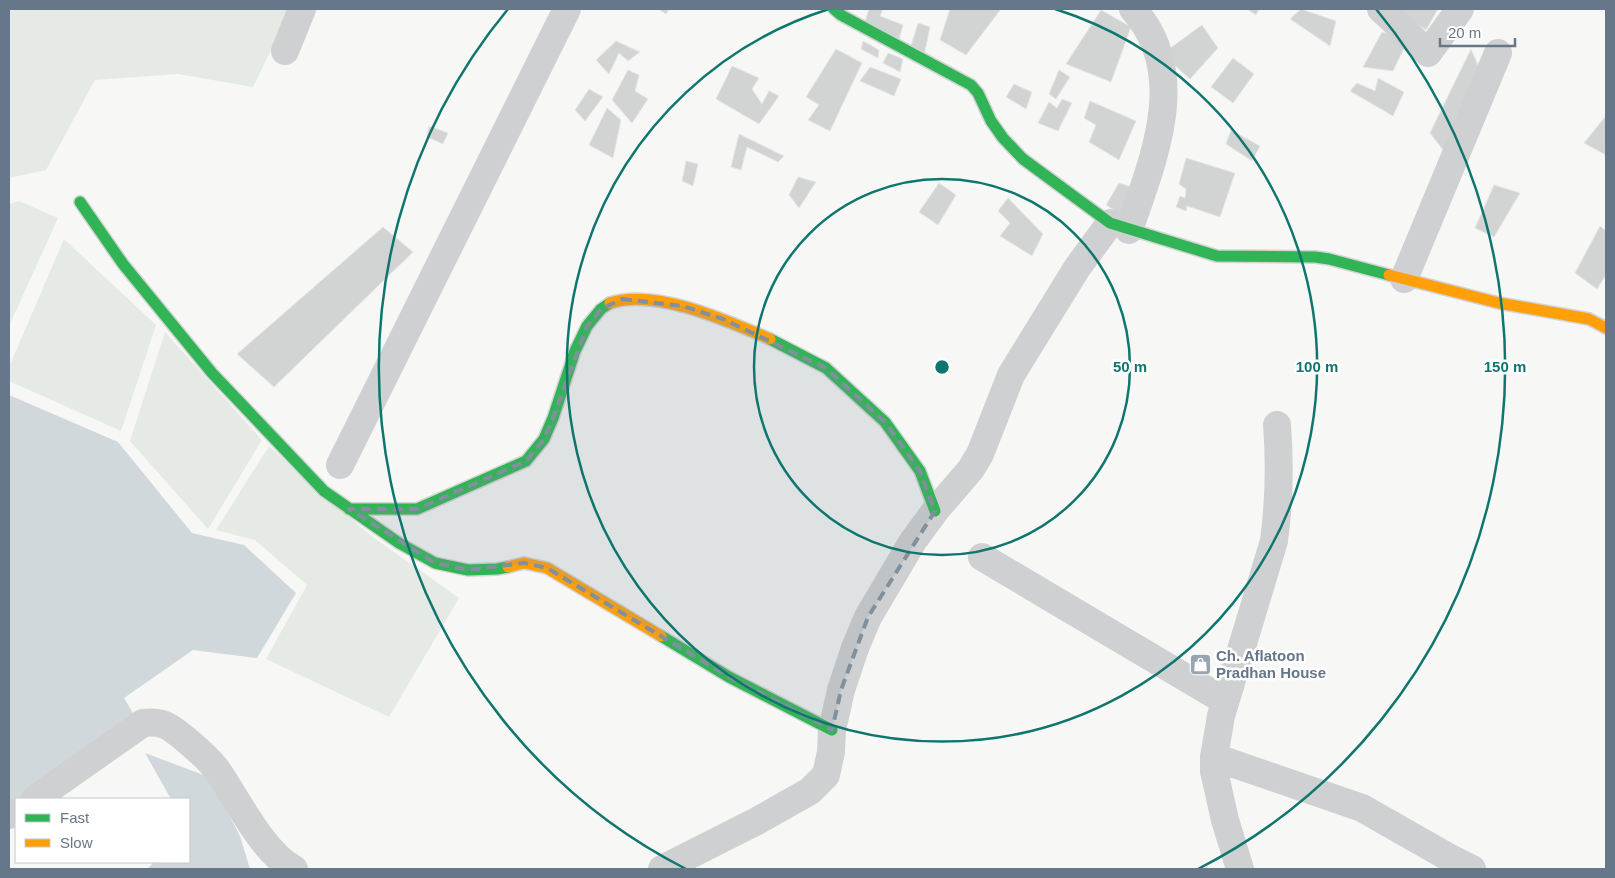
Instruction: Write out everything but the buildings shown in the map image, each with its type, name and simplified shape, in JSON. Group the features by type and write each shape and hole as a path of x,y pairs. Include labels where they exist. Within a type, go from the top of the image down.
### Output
{"street":[{"path":"285,51 302,9"},
{"path":"340,465 568,9"},
{"path":"834,9 841,15 971,85 978,93 991,121 1003,138 1023,159 1119,227 1217,256 1315,257 1533,310 1603,319"},
{"path":"662,869 757,821 810,791 826,775 829,764 832,730 841,690 868,617 913,540 976,462 1011,375 1077,268 1119,227 1153,161 1161,131 1163,80 1161,62 1153,36 1133,9"},
{"path":"1381,9 1428,53 1460,9"},
{"path":"1404,279 1498,53"},
{"path":"80,202 123,264 212,373 324,491 349,509 399,543 435,563 468,570 497,569 524,563 547,568 728,677 832,730"},
{"path":"349,509 417,509 526,461 544,439 575,350 587,326 601,309 610,303 622,299 640,299 683,306 723,318 780,343 826,368 885,422 920,471 935,512"},
{"path":"1240,869 1225,820 1214,771 1215,739 1274,541 1277,520 1278,424"},
{"path":"982,557 1225,701"},
{"path":"36,798 143,723 159,723 168,726 198,750 216,769 272,852 285,864 294,869"},
{"path":"1214,757 1362,808 1472,869"}],"highlighted area":[{"path":"622,299 683,306 723,319 826,368 885,422 920,471 935,511 868,617 841,690 832,730 729,677 547,568 524,563 468,570 435,563 349,509 417,509 526,461 544,439 587,326 601,309"}],"shaded area":[{"path":"9,9 291,9 253,87 178,74 95,80 46,170 9,178"},
{"path":"19,201 58,218 9,326 9,204"},
{"path":"64,239 156,325 121,431 9,381 9,367"},
{"path":"165,332 262,440 208,529 130,441"},
{"path":"9,395 118,442 192,533 244,545 296,593 257,658 193,650 124,698 137,720 28,798 15,798 15,808 9,812"},
{"path":"269,446 370,535 459,598 389,717 266,659 307,585 255,540 216,530"},
{"path":"145,753 209,777 240,836 250,869 147,869 153,863 190,863 190,798 170,798"}],"traffic: fast":[{"path":"834,9 841,15 971,85 978,93 991,121 1003,138 1023,159 1110,223 1217,256 1315,257 1389,275"},
{"path":"80,202 123,264 212,373 324,491 399,543 435,563 468,570 508,567"},
{"path":"349,509 417,509 526,461 544,439 553,418 575,351 587,326 601,309 610,303"},
{"path":"770,339 826,368 885,422 920,471 935,511"},
{"path":"661,636 729,677 832,730"}],"traffic: slow":[{"path":"1389,275 1499,303 1589,319 1606,328"},
{"path":"610,303 628,300 669,303 713,316 770,339"},
{"path":"508,567 524,563 547,568 661,636"}],"place":[{"name":"Ch. Aflatoon Pradhan House","path":"1200,664"}]}
